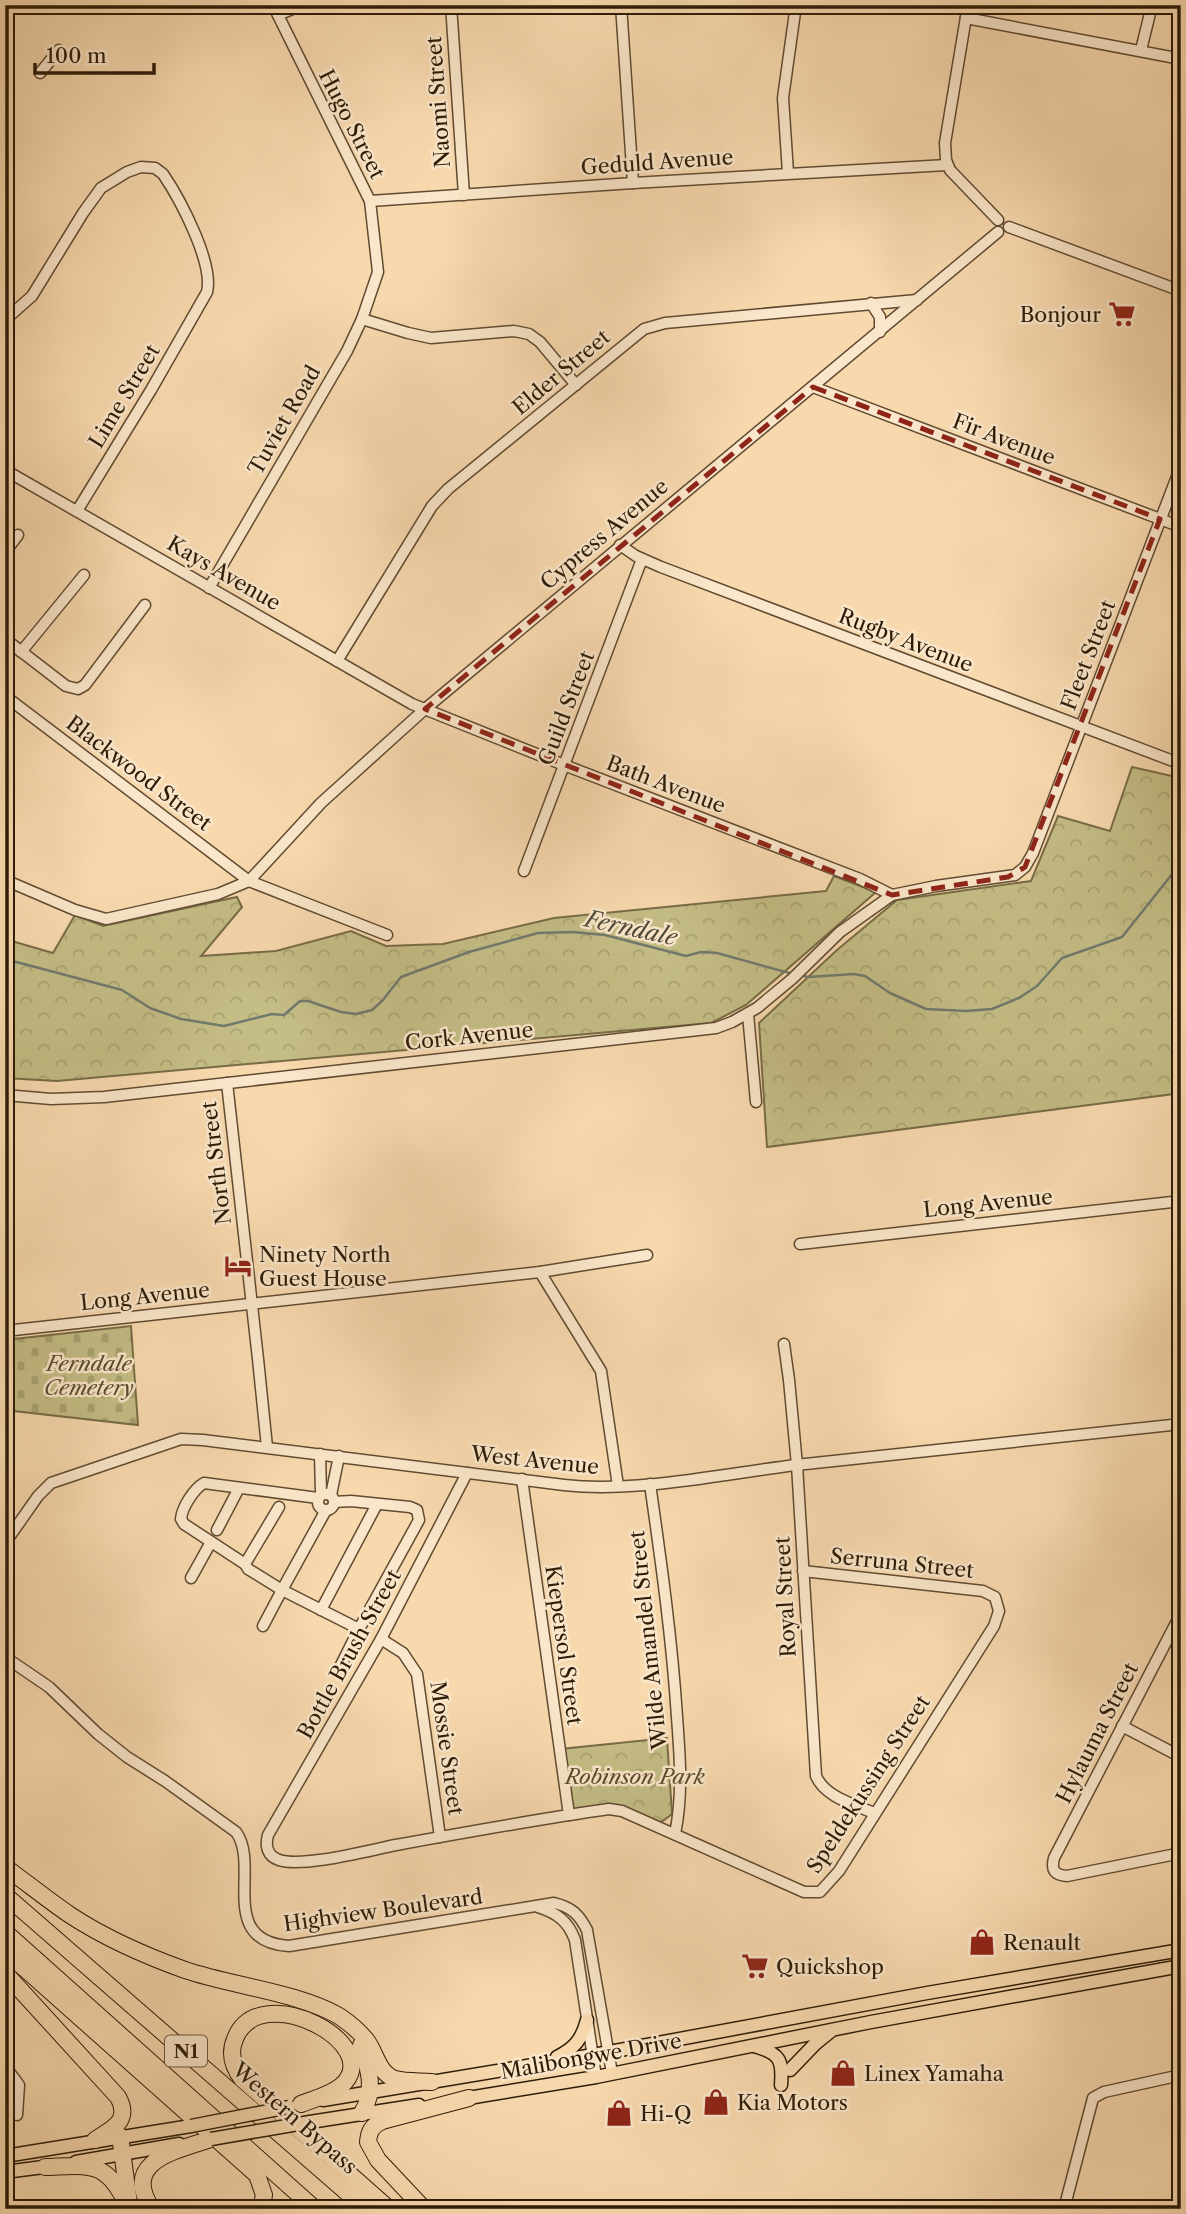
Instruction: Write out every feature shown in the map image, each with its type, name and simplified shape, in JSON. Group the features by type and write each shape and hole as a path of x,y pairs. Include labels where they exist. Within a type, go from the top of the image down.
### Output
{"highway":[{"path":"5,1867 70,1915 102,1934 186,1970 302,2001 332,2012 346,2020 366,2040 378,2064 391,2077 432,2081"},
{"name":"Western Bypass","path":"5,1895 366,2209"},
{"name":"N1","path":"5,1932 315,2209"},
{"path":"5,1951 257,2175 264,2195 261,2209"},
{"path":"5,1973 118,2097 124,2112 117,2124 95,2140"},
{"path":"295,2105 334,2091 345,2082 351,2064 345,2045 327,2029 300,2018 274,2014 253,2018 238,2032 232,2047 237,2073 388,2209"},
{"path":"355,2030 365,2056 370,2092 362,2113"},
{"path":"424,2209 379,2161 368,2142 370,2130 382,2121 469,2098"},
{"path":"120,2136 130,2209"},
{"path":"152,2209 145,2198 143,2187 149,2166 164,2155 209,2139"},
{"path":"45,2167 88,2167 100,2170 112,2181 130,2209"}],"main road":[{"name":"Malibongwe Drive","path":"5,2156 191,2126 295,2105 593,2055 927,1993 1181,1950"},
{"name":"Malibongwe Drive","path":"5,2172 596,2077 834,2029 1181,1966"},
{"path":"544,2063 576,2045 583,2035 587,2020"},
{"path":"790,2070 834,2029"},
{"path":"751,2045 775,2054 782,2067 781,2085"}],"street":[{"path":"275,10 302,5"},
{"name":"Naomi Street","path":"451,5 464,195"},
{"path":"621,5 633,183"},
{"path":"788,173 783,98 796,5"},
{"path":"968,5 945,143 947,165 954,176 998,220 995,226 1181,291"},
{"path":"1141,50 1152,5"},
{"name":"Hugo Street","path":"275,10 370,201 378,265"},
{"path":"966,18 1181,59"},
{"path":"40,73 59,50"},
{"name":"Geduld Avenue","path":"370,201 947,165"},
{"name":"Lime Street","path":"5,320 32,296 97,192 106,184 141,166 155,168 163,174 197,238 209,284 204,300 77,511"},
{"name":"Cypress Avenue","path":"249,881 321,803 425,709 1004,229"},
{"name":"Tuviet Road","path":"209,588 337,369 362,319 376,282 378,265"},
{"name":"Elder Street","path":"337,661 432,506 448,489 637,334 651,326 917,299"},
{"path":"870,303 880,317 880,332"},
{"path":"362,319 431,338 522,332 540,342 576,385"},
{"name":"Fir Avenue","path":"813,387 1181,527"},
{"name":"Fleet Street","path":"892,895 936,886 1008,877 1021,872 1031,858 1181,466"},
{"name":"Kays Avenue","path":"5,470 425,709"},
{"path":"5,552 18,535"},
{"name":"Rugby Avenue","path":"620,545 642,559 1181,764"},
{"name":"Guild Street","path":"524,871 642,559"},
{"path":"21,652 84,575"},
{"path":"5,639 65,686 78,689 85,685 145,605"},
{"name":"Blackwood Street","path":"5,696 249,881 387,935"},
{"name":"Bath Avenue","path":"425,709 860,878 892,895"},
{"path":"5,880 75,910 106,919 218,894 249,881"},
{"name":"Cork Avenue","path":"5,1095 75,1099 705,1030 725,1025 748,1014 792,979 840,932 892,895"},
{"path":"748,1014 756,1102"},
{"name":"North Street","path":"226,1083 267,1447"},
{"name":"Long Avenue","path":"800,1244 1181,1201"},
{"name":"Long Avenue","path":"5,1331 540,1272 647,1255"},
{"path":"540,1272 601,1371 618,1486"},
{"name":"Royal Street","path":"784,1344 797,1465 816,1776 827,1791 874,1813"},
{"name":"West Avenue","path":"5,1543 38,1496 59,1479 181,1439 267,1447 576,1486 618,1486 1181,1423"},
{"path":"320,1454 326,1500"},
{"path":"263,1626 326,1500 339,1456"},
{"name":"Bottle Brush Street","path":"268,1852 268,1835 381,1639 467,1473"},
{"name":"Kiepersol Street","path":"522,1479 569,1815"},
{"name":"Wilde Amandel Street","path":"650,1483 672,1644 680,1791 675,1834"},
{"path":"340,1667 419,1520 418,1513 414,1508 201,1484 181,1513 184,1524 282,1590 359,1629"},
{"path":"218,1530 239,1488"},
{"path":"321,1610 377,1504"},
{"path":"245,1564 279,1507"},
{"path":"191,1578 211,1542"},
{"name":"Serruna Street","path":"803,1572 983,1591 995,1597"},
{"name":"Speldekussing Street","path":"268,1852 281,1861 295,1863 608,1809 622,1811 804,1892 820,1892 839,1871 994,1626 999,1611 995,1597"},
{"name":"Hylauma Street","path":"1181,1616 1054,1858 1053,1870 1067,1876 1181,1853"},
{"name":"Mossie Street","path":"381,1639 403,1653 417,1674 440,1837"},
{"name":"Highview Boulevard","path":"5,1657 50,1688 98,1734 127,1757 236,1832 244,1852 244,1901 248,1919 253,1929 269,1942 289,1946 554,1903 565,1905 581,1918 587,1930 612,2073"},
{"path":"1122,1726 1181,1757"},
{"path":"536,1907 563,1919 575,1940 596,2077"},
{"path":"8,2073 19,2085 17,2115"},
{"path":"1064,2209 1093,2098 1104,2092 1181,2075"}],"highlighted area":[{"path":"813,387 1160,519 1025,867 1008,877 892,895 425,709"}],"green space":[{"path":"1132,767 1181,778 1181,1093 767,1147 759,1023 837,950 897,900 1031,881 1058,816 1110,831"},
{"path":"834,876 876,892 746,1005 711,1023 57,1081 5,1078 5,939 53,953 75,915 103,926 237,897 242,907 201,956 276,951 351,931 386,946 443,944 554,918 826,891"},
{"name":"Ferndale Cemetery","path":"131,1326 138,1425 5,1410 5,1340"},
{"name":"Robinson Park","path":"667,1738 672,1814 660,1823 627,1809 570,1809 561,1749"}],"waterway":[{"name":"Ferndale","path":"800,975 865,976 890,993 926,1009 992,1009 1019,998 1037,986 1062,958 1122,937 1181,863"},
{"name":"Ferndale","path":"5,959 122,990 150,1008 181,1019 224,1026 272,1014 284,1015 300,1001 356,1014 372,1010 401,977 469,952 538,933 605,935 686,956 701,952 717,953 793,974"}],"place":[{"name":"Bonjour","path":"1122,314"},
{"name":"Ninety North Guest House","path":"238,1266"},
{"name":"Renault","path":"982,1942"},
{"name":"Quickshop","path":"755,1966"},
{"name":"Linex Yamaha","path":"843,2073"},
{"name":"Kia Motors","path":"716,2102"},
{"name":"Hi-Q","path":"619,2113"}]}
